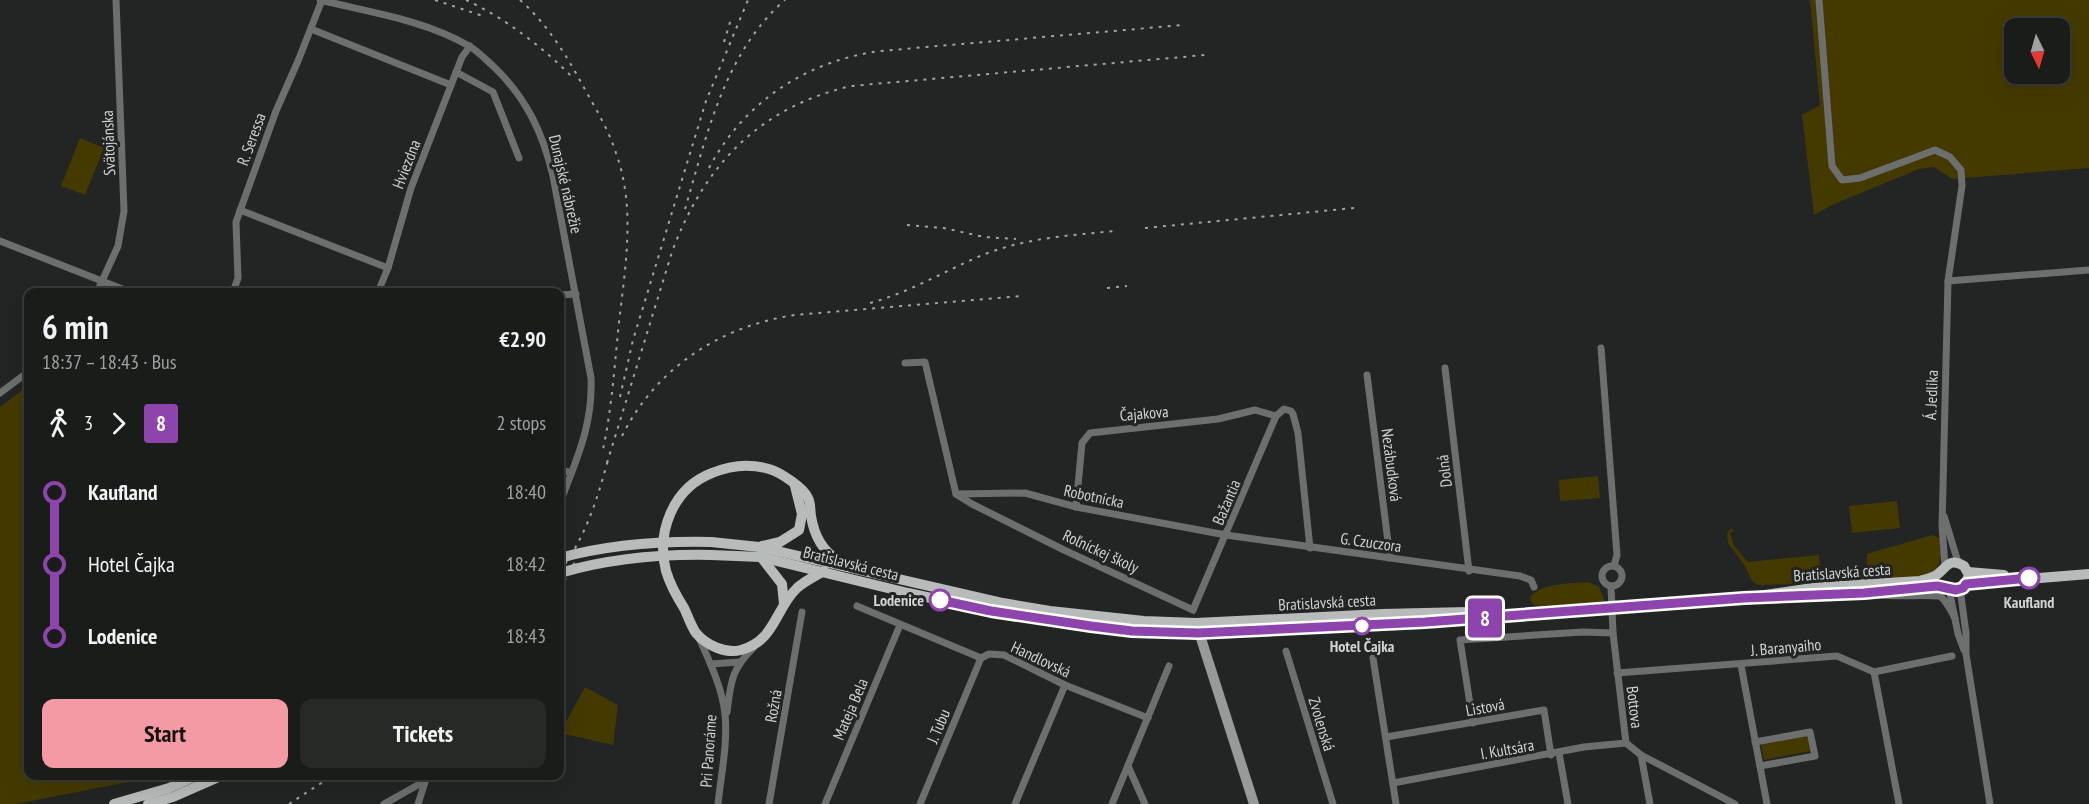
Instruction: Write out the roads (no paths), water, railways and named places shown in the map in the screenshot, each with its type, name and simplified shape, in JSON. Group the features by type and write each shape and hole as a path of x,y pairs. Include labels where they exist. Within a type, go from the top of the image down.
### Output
{"main road":[{"path":"824,571 797,588 784,604 776,622 764,638 748,647 729,651 714,647 696,633 667,573 666,527 675,503 698,480 736,465 760,467 776,471 789,479 808,498 813,529 820,543 829,556 849,567"},
{"path":"784,604 782,584 760,552 799,530 802,514 795,485"},
{"name":"Bratislavská cesta","path":"564,557 639,545 711,542 849,567 945,591 1050,611 1197,628"},
{"name":"Bratislavská cesta","path":"564,572 621,561 760,552 908,593 1045,620 1132,631 1383,614 1620,608 1744,598 1864,593 1937,586 1956,590 1965,586 2030,578 2089,574"},
{"name":"Bratislavská cesta","path":"1744,598 1820,587 1920,581 1951,562 1958,562"},
{"path":"1958,562 1968,572 1965,586"},
{"path":"1943,569 1941,581 1948,588"},
{"name":"Bratislavská cesta","path":"1968,572 2030,578"},
{"path":"1197,628 1254,804"},
{"path":"114,804 169,788 187,780"},
{"path":"148,804 173,797 212,780"}],"street":[{"name":"Svätojánska","path":"98,288 122,232 124,211 116,0"},
{"name":"R. Seressa","path":"234,288 238,278 235,232 240,210 276,111 321,0"},
{"name":"Dunajské nábrežie","path":"321,0 411,22 470,46 506,78 537,124 553,176 589,366 591,403 584,441 564,492"},
{"name":"Á. Jedlika","path":"1819,0 1832,166 1842,180 1860,178 1935,150 1950,157 1961,170 1962,186 1948,281 1943,569"},
{"path":"311,29 451,86"},
{"name":"Hviezdna","path":"380,288 388,268 411,188 462,57 470,46"},
{"path":"456,72 493,92 519,158"},
{"path":"240,210 388,268"},
{"path":"0,241 120,288"},
{"path":"1948,281 2089,270"},
{"path":"564,295 576,294"},
{"path":"1601,348 1617,555 1614,566"},
{"path":"905,363 925,362 956,494"},
{"name":"Dolná","path":"1445,368 1469,571"},
{"path":"0,393 24,375"},
{"name":"Nezábudková","path":"1367,375 1390,558"},
{"path":"1276,416 1280,411 1287,409 1293,414 1298,433 1310,548"},
{"name":"Čajakova","path":"1076,507 1082,443 1090,433 1218,419 1255,410 1276,416"},
{"name":"Bažantia","path":"1193,610 1276,416"},
{"path":"564,470 571,473"},
{"name":"Robotnícka","path":"956,494 992,492 1025,494 1076,507 1226,535"},
{"name":"Roľníckej školy","path":"956,494 1064,550 1193,610"},
{"name":"Á. Jedlika","path":"1943,511 1958,562"},
{"name":"G. Czuczora","path":"1226,535 1512,576 1531,580 1534,587"},
{"path":"1614,566 1620,570 1622,576 1618,583 1611,586 1604,583 1602,574 1605,568 1614,566"},
{"name":"Bottova","path":"1611,586 1613,633 1626,743 1641,755 1735,804"},
{"path":"1965,586 1961,596 1966,633 1966,654 1990,804"},
{"path":"1948,588 1958,634 1966,654"},
{"path":"1864,593 1891,597 1937,596 1944,600 1954,618"},
{"name":"Handlovská","path":"857,606 981,658 989,654 1004,655 1065,685 1148,718"},
{"path":"1193,610 1197,628"},
{"name":"Rožná","path":"769,804 802,612"},
{"name":"Mateja Bela","path":"825,804 900,625"},
{"path":"1473,723 1460,640 1583,632 1613,633"},
{"name":"Pri Panoráme","path":"696,633 721,692 726,726 718,804"},
{"path":"726,726 731,686 739,662 764,638"},
{"path":"711,664 729,651"},
{"name":"Zvolenská","path":"1286,651 1333,804"},
{"path":"1899,804 1874,672 1952,656"},
{"name":"J. Baranyaiho","path":"1617,673 1837,657 1874,672"},
{"name":"J. Tubu","path":"920,804 981,658"},
{"path":"1373,658 1396,804"},
{"path":"711,664 739,662"},
{"path":"1741,665 1767,804"},
{"path":"1112,804 1169,666"},
{"path":"1015,804 1065,685"},
{"name":"Listová","path":"1386,736 1544,710 1551,754"},
{"path":"1755,742 1810,732 1812,740 1815,756 1760,766"},
{"name":"I. Kultsára","path":"1393,783 1584,747 1626,743"},
{"path":"1559,753 1568,804"},
{"path":"1641,755 1650,804"},
{"path":"1128,766 1145,804"},
{"path":"384,804 423,780"},
{"path":"418,804 425,780"}],"railway":[{"path":"435,0 483,16"},
{"path":"466,0 481,7 523,35 574,79"},
{"path":"520,0 547,29 576,72 609,135 616,153 626,197 626,265 612,393 602,454"},
{"path":"620,397 633,340 706,101 748,0"},
{"path":"685,209 710,124 732,70 764,21 785,0"},
{"path":"724,42 731,19"},
{"path":"709,168 723,144 740,123 780,88 827,64 853,56 880,51 1183,25"},
{"path":"607,463 672,252 685,221 701,192 719,167 739,144 763,125 789,109 818,96 851,86 1205,55"},
{"path":"1145,228 1354,208"},
{"path":"907,225 944,228 984,237 1016,239"},
{"path":"870,303 900,293 985,254 1017,244 1116,231"},
{"path":"1107,288 1127,286"},
{"path":"622,436 636,412 672,371 693,354 741,329 795,315 1021,296"},
{"path":"564,565 584,530 596,501 609,456"},
{"path":"564,582 576,560"},
{"path":"289,804 326,780"}],"place":[{"name":"Kaufland","path":"2029,578"},
{"name":"Lodenice","path":"940,600"},
{"name":"Hotel Čajka","path":"1362,626"}]}
